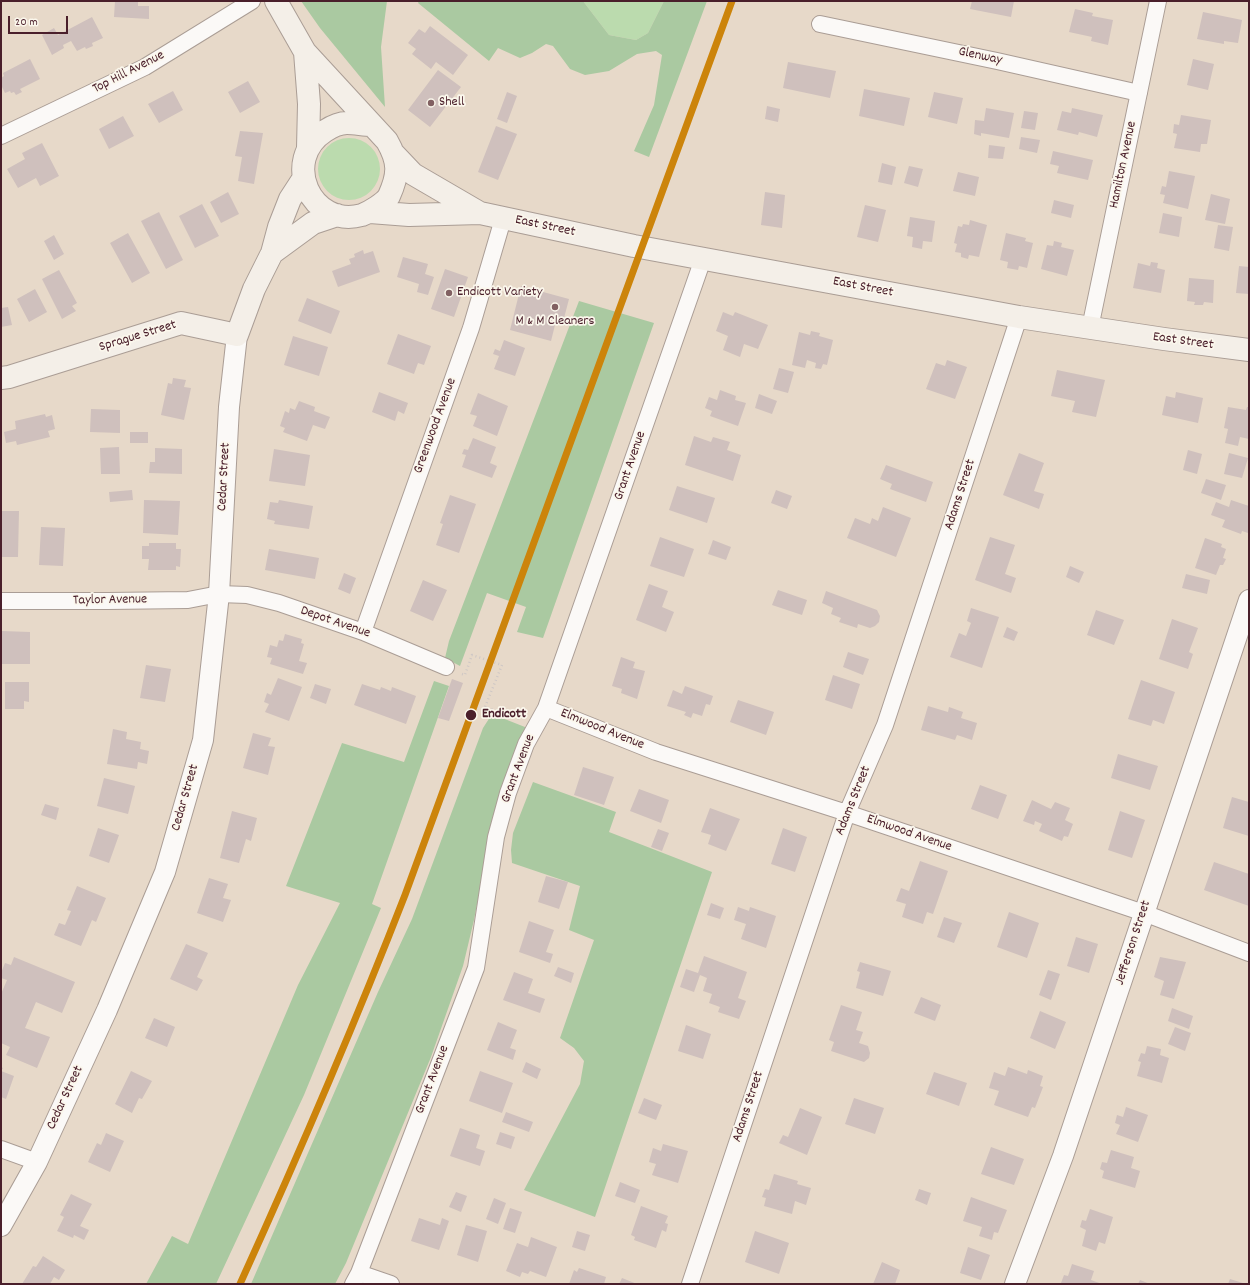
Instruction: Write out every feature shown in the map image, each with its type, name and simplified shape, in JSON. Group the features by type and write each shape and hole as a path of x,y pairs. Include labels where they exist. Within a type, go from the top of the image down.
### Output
{"main road":[{"path":"276,1 305,52 387,141 394,154 396,177 394,184 388,198 370,212 354,217 336,215 321,207 310,194 303,178 303,163 308,148 309,104 305,52"},
{"path":"308,148 318,135 331,127 347,123 372,125"},
{"name":"East Street","path":"394,154 413,174 480,213 503,219 634,246 1019,317 1194,344 1249,350"},
{"path":"237,334 254,289 272,253 279,227 290,199 303,178"},
{"name":"East Street","path":"370,212 409,215 480,213"},
{"path":"272,253 313,223 336,215"},
{"name":"Sprague Street","path":"1,378 9,377 181,323 237,334"}],"street":[{"name":"Top Hill Avenue","path":"1,136 145,67 252,1"},
{"name":"Hamilton Avenue","path":"1090,328 1158,1"},
{"name":"Glenway","path":"820,24 996,60 1139,93"},
{"name":"Greenwood Avenue","path":"363,632 471,328 503,219"},
{"name":"Grant Avenue","path":"356,1278 476,968 496,838 508,793 526,744 546,708 703,259"},
{"name":"Adams Street","path":"690,1284 847,813 885,725 1019,317"},
{"name":"Cedar Street","path":"1,1226 37,1162 107,1010 166,872 203,740 219,594 229,407 237,334"},
{"name":"Depot Avenue","path":"219,594 247,595 279,603 363,632 453,670"},
{"name":"Taylor Avenue","path":"1,601 188,600 219,594"},
{"name":"Jefferson Street","path":"1015,1284 1063,1156 1249,600"},
{"name":"Elmwood Avenue","path":"546,708 656,752 847,813 1144,913 1249,953"},
{"path":"1,1149 37,1162"},
{"path":"356,1278 391,1284"}],"path":[{"path":"453,670 465,674 472,655 502,665 486,707 490,708"}],"green space":[{"path":"301,1 387,1 381,47 385,107 320,28"},
{"path":"419,1 583,1 609,35 636,40 648,33 664,1 707,1 649,157 634,151 654,105 662,55 656,51 637,54 609,71 585,75 570,69 553,46 546,44 532,53 520,58 498,48 489,61 418,3"},
{"path":"583,1 664,1 648,33 636,40 609,35"},
{"path":"349,138 361,141 371,147 377,157 380,169 377,181 371,191 361,197 349,200 337,197 327,191 321,181 318,169 321,157 327,147 337,141"},
{"path":"579,301 654,323 543,638 517,632 526,607 487,593 460,666 445,658 449,641"},
{"path":"434,681 449,686 372,904 381,908 304,1095 216,1284 146,1284 172,1236 188,1244 298,985 340,903 286,886 342,743 404,762"},
{"path":"492,714 530,729 484,868 463,966 431,1057 346,1263 335,1284 251,1284 378,992 412,919 483,728"},
{"path":"533,782 616,812 609,832 712,872 595,1217 524,1190 580,1084 584,1061 574,1048 560,1038 594,940 569,930 580,886 512,863 511,850 513,833"}],"building":[{"path":"115,1 138,1 138,6 149,6 149,19 114,17"},
{"path":"972,1 1014,1 1011,17 970,9"},
{"path":"1075,9 1093,13 1092,16 1113,20 1108,45 1091,41 1092,37 1069,32"},
{"path":"1203,12 1242,20 1238,43 1224,41 1224,44 1197,39"},
{"path":"92,17 103,38 92,43 93,46 86,49 85,47 77,51 71,41 63,45 64,48 52,55 42,35 54,28 58,35"},
{"path":"430,26 468,55 453,75 436,62 431,69 412,54 416,49 408,43 419,29 425,33"},
{"path":"30,59 40,79 20,89 22,92 16,95 14,92 11,93 10,91 5,93 1,85 1,78 4,76 3,73"},
{"path":"1193,59 1214,64 1208,90 1187,85"},
{"path":"788,62 836,71 830,98 783,88"},
{"name":"Shell","path":"438,70 461,87 430,127 408,110"},
{"path":"248,81 260,102 240,113 228,92"},
{"path":"864,89 910,98 904,126 859,116"},
{"path":"173,91 183,110 159,123 148,104"},
{"path":"507,92 517,96 507,123 497,119"},
{"path":"934,92 963,98 957,124 928,117"},
{"path":"767,106 780,109 778,122 765,119"},
{"path":"986,108 1014,113 1009,138 981,133 981,136 974,134 975,120 984,121"},
{"path":"1072,108 1103,115 1097,137 1079,132 1078,135 1057,130 1062,111 1071,113"},
{"path":"1024,111 1038,113 1035,130 1021,128"},
{"path":"1181,115 1211,120 1207,144 1201,144 1200,152 1174,148 1177,134 1173,133 1174,124 1179,125"},
{"path":"123,116 134,136 109,149 99,129"},
{"path":"496,126 517,134 498,180 478,172"},
{"path":"240,131 263,133 254,184 238,181 242,157 235,156"},
{"path":"1021,137 1040,140 1037,153 1019,149"},
{"path":"42,143 59,176 40,186 36,178 18,188 7,169 25,159 22,153"},
{"path":"989,145 1005,147 1003,159 988,158"},
{"path":"1053,151 1093,160 1088,180 1057,173 1059,166 1050,164"},
{"path":"882,163 896,167 892,185 878,182"},
{"path":"909,166 923,169 918,187 904,183"},
{"path":"1169,171 1195,176 1188,209 1163,203 1165,195 1160,194 1162,186 1166,187"},
{"path":"958,172 979,177 975,196 953,191"},
{"path":"228,192 239,214 221,223 210,202"},
{"path":"765,192 785,195 782,228 761,225"},
{"path":"1211,194 1230,199 1225,224 1205,220"},
{"path":"1054,200 1074,205 1071,218 1051,213"},
{"path":"202,204 219,236 195,248 179,216"},
{"path":"865,205 886,210 878,242 857,237"},
{"path":"159,212 183,260 166,269 141,221"},
{"path":"1163,213 1182,217 1179,237 1159,233"},
{"path":"910,217 935,221 932,242 923,241 922,249 912,247 913,237 907,236"},
{"path":"970,220 987,225 979,257 969,255 968,259 961,257 961,253 955,252 957,244 954,243 958,226 962,227 963,224 969,225"},
{"path":"1218,225 1233,227 1229,251 1214,248"},
{"path":"128,233 150,273 132,283 110,243"},
{"path":"1006,233 1026,238 1025,241 1033,243 1027,268 1019,266 1018,270 1007,268 1008,262 1000,260"},
{"path":"54,235 64,254 54,260 44,241"},
{"path":"1054,241 1062,243 1061,247 1074,250 1067,276 1041,269 1047,245 1053,246"},
{"path":"363,250 364,254 373,251 380,272 338,287 332,271 351,264 349,259 355,257 354,254"},
{"path":"403,257 428,264 425,274 434,277 428,295 417,292 419,284 397,277"},
{"path":"1151,262 1158,263 1157,268 1165,270 1161,293 1133,288 1138,263 1150,266"},
{"path":"1239,266 1249,267 1249,294 1236,293"},
{"name":"Endicott Variety","path":"445,269 468,277 454,317 431,309"},
{"path":"59,270 77,303 72,306 76,311 62,319 42,279"},
{"path":"1189,278 1214,280 1213,303 1204,302 1203,305 1194,305 1195,302 1187,301"},
{"path":"521,286 569,299 563,322 556,321 551,341 510,330"},
{"path":"35,289 47,312 29,322 17,299"},
{"path":"307,298 340,311 331,334 298,321"},
{"path":"8,307 12,325 1,327 1,308"},
{"path":"723,312 733,316 735,312 768,325 758,349 744,344 740,357 723,350 728,336 716,331"},
{"path":"811,331 820,333 819,336 833,340 827,365 823,364 821,369 815,368 816,363 807,360 805,368 792,365 799,332 810,335"},
{"path":"398,334 431,346 424,365 418,363 414,374 387,364"},
{"path":"293,336 328,347 319,376 284,365"},
{"path":"504,340 525,348 515,376 494,369 499,356 493,354 495,349 500,351"},
{"path":"947,360 967,367 955,399 926,389 936,363 945,366"},
{"path":"779,368 794,372 788,393 773,389"},
{"path":"1057,370 1105,380 1096,417 1072,412 1075,401 1051,396"},
{"path":"173,378 186,380 184,387 191,388 184,420 161,415 168,383 172,384"},
{"path":"720,390 736,396 735,400 746,403 738,426 710,416 712,411 705,408 709,397 717,400"},
{"path":"379,392 408,403 404,414 398,411 395,421 372,412"},
{"path":"1176,392 1203,398 1198,423 1162,415 1166,396 1175,398"},
{"path":"478,393 508,406 497,436 473,426 477,416 470,414"},
{"path":"759,394 777,401 772,414 755,408"},
{"path":"299,401 315,407 314,411 330,417 325,429 313,425 307,441 283,432 285,428 280,426 285,411 289,413 290,408 295,410"},
{"path":"1228,407 1246,410 1247,407 1249,407 1249,439 1240,437 1238,446 1225,443 1228,429 1224,428"},
{"path":"91,409 120,410 120,433 90,432"},
{"path":"45,414 46,417 52,415 55,429 48,431 50,437 17,445 16,441 6,443 4,432 16,429 15,421"},
{"path":"130,432 148,432 148,443 130,443"},
{"path":"694,436 711,442 713,437 730,442 727,450 741,455 733,481 685,465"},
{"path":"473,438 496,447 490,463 497,466 492,478 462,467 466,455 462,454 464,449 468,450"},
{"path":"119,447 120,474 101,474 100,448"},
{"path":"155,448 182,449 182,474 149,473 150,462 155,462"},
{"path":"274,449 310,455 305,486 269,481"},
{"path":"1188,450 1202,454 1197,474 1183,470"},
{"path":"1019,453 1044,463 1034,491 1044,494 1039,509 1003,495"},
{"path":"1229,453 1248,458 1242,478 1224,474"},
{"path":"886,465 933,482 926,502 890,489 892,484 880,479"},
{"path":"1206,479 1226,485 1221,500 1201,493"},
{"path":"677,486 715,498 707,523 669,510"},
{"path":"132,490 133,500 110,502 109,492"},
{"path":"776,490 792,496 787,509 771,503"},
{"path":"450,495 476,504 459,553 436,545 443,524 440,523"},
{"path":"144,500 180,501 178,535 143,533"},
{"path":"279,500 313,506 309,529 274,524 275,521 267,519 270,502 278,503"},
{"path":"1231,500 1249,506 1248,533 1242,531 1241,534 1222,527 1225,520 1211,515 1216,502 1229,507"},
{"path":"883,507 911,518 896,557 847,538 855,518 870,524 872,518 878,521"},
{"path":"1,511 19,511 18,557 1,557"},
{"path":"41,527 65,528 63,566 39,565"},
{"path":"660,537 694,549 684,577 650,566"},
{"path":"990,537 1015,545 1005,574 1016,578 1011,593 975,580"},
{"path":"1205,538 1222,544 1221,547 1226,549 1223,558 1226,559 1223,565 1220,565 1216,575 1195,568"},
{"path":"713,540 731,547 726,560 708,554"},
{"path":"149,543 176,543 176,549 181,549 180,567 176,566 176,570 148,570 149,559 142,559 142,546 149,546"},
{"path":"269,549 319,558 315,579 265,570"},
{"path":"1070,566 1084,572 1079,583 1066,577"},
{"path":"344,573 356,578 350,594 338,589"},
{"path":"1186,574 1210,580 1207,594 1182,588"},
{"path":"423,580 447,590 433,621 410,611"},
{"path":"649,584 668,591 662,607 674,612 666,632 636,620"},
{"path":"778,590 807,600 802,615 772,605"},
{"path":"826,591 877,610 880,616 879,622 870,628 858,624 857,628 839,622 841,618 831,614 833,608 822,603"},
{"path":"971,608 999,617 982,668 950,657 959,633 966,636 971,623 967,621"},
{"path":"1096,610 1124,620 1114,645 1087,635"},
{"path":"1172,619 1198,628 1189,652 1193,654 1188,669 1159,659"},
{"path":"1007,627 1018,632 1014,641 1003,637"},
{"path":"2,631 30,632 30,664 1,664"},
{"path":"285,634 302,639 301,643 304,644 299,661 307,663 303,674 270,664 272,658 267,657 270,645 277,647 279,640 283,641"},
{"path":"848,652 869,659 863,675 843,667"},
{"path":"621,657 635,662 633,668 645,671 637,699 621,693 622,689 612,686"},
{"path":"146,665 171,669 165,702 140,698"},
{"path":"833,675 860,684 852,709 825,700"},
{"path":"278,678 302,687 289,721 265,712 269,704 264,702 267,693 271,695"},
{"path":"452,679 463,683 449,721 438,718"},
{"path":"1141,680 1175,692 1164,724 1153,720 1151,726 1128,719"},
{"path":"5,682 29,682 29,702 24,701 24,709 5,709"},
{"path":"315,684 331,689 326,704 310,698"},
{"path":"362,684 380,690 381,687 391,691 392,687 416,696 406,724 354,705"},
{"path":"685,686 713,696 710,705 706,704 702,716 693,713 691,718 684,715 686,712 667,706 673,690 682,694"},
{"path":"738,700 774,712 766,735 730,722"},
{"path":"928,706 948,712 949,707 963,712 961,718 977,723 972,740 957,735 955,740 921,730"},
{"path":"113,729 127,732 126,739 141,742 140,749 149,751 147,764 138,762 137,769 107,764"},
{"path":"253,733 271,738 268,746 275,747 268,775 243,768"},
{"path":"1118,754 1158,766 1150,790 1111,778"},
{"path":"583,767 614,777 604,805 574,795"},
{"path":"104,778 135,786 128,814 97,806"},
{"path":"980,785 1007,795 998,819 971,809"},
{"path":"639,789 669,800 661,823 630,811"},
{"path":"1232,797 1249,802 1249,836 1223,828"},
{"path":"1032,800 1051,809 1055,802 1070,808 1065,820 1073,824 1068,837 1064,836 1062,841 1039,831 1042,824 1035,821 1034,825 1023,821"},
{"path":"45,804 59,808 56,820 41,815"},
{"path":"710,808 740,819 726,851 708,844 711,835 701,832"},
{"path":"232,811 257,818 251,841 246,839 239,863 220,858"},
{"path":"1120,811 1145,820 1132,858 1108,850"},
{"path":"98,828 119,835 109,863 89,856"},
{"path":"783,828 807,837 795,872 771,864"},
{"path":"658,829 669,833 662,851 651,847"},
{"path":"920,861 948,871 933,914 927,912 923,924 902,917 906,904 896,901 901,888 909,891"},
{"path":"1214,862 1249,874 1249,906 1204,890"},
{"path":"546,876 568,882 559,909 538,902"},
{"path":"209,878 228,884 223,898 231,900 223,922 197,913"},
{"path":"77,886 106,898 96,922 92,920 81,946 54,935 59,923 65,925 71,911 67,910"},
{"path":"711,903 724,908 720,919 707,915"},
{"path":"738,907 749,911 750,907 776,916 766,948 741,939 746,924 734,920"},
{"path":"1009,912 1039,923 1027,958 997,947"},
{"path":"944,917 962,923 954,943 937,937"},
{"path":"529,921 554,930 546,952 553,954 550,963 519,952"},
{"path":"1076,937 1098,944 1089,973 1067,966"},
{"path":"186,944 208,953 197,977 203,980 197,991 170,979"},
{"path":"704,956 747,972 738,998 746,1001 739,1019 718,1012 720,1007 709,1003 712,994 703,991 707,978 700,975 694,992 680,987 686,969 698,973"},
{"path":"14,957 75,982 62,1013 36,1002 25,1028 50,1037 37,1068 6,1055 10,1047 1,1043 1,994 7,980 1,978 1,973 5,963 11,965"},
{"path":"1160,957 1186,962 1174,999 1160,995 1164,981 1154,977"},
{"path":"860,962 891,971 883,996 856,988 860,972 857,971"},
{"path":"558,967 574,973 571,983 554,976"},
{"path":"1048,970 1060,974 1051,1000 1039,995"},
{"path":"514,972 533,979 528,993 545,999 540,1013 503,1000"},
{"path":"921,997 941,1005 935,1021 914,1013"},
{"path":"841,1005 862,1012 856,1030 863,1032 859,1043 868,1046 870,1053 869,1058 864,1062 831,1051 834,1042 829,1040"},
{"path":"1172,1008 1193,1016 1189,1029 1168,1021"},
{"path":"1040,1011 1066,1022 1055,1049 1030,1038"},
{"path":"154,1018 175,1027 167,1047 145,1038"},
{"path":"498,1022 517,1030 510,1048 516,1050 513,1060 487,1050"},
{"path":"686,1025 711,1034 703,1059 678,1051"},
{"path":"1175,1027 1191,1033 1185,1051 1168,1044"},
{"path":"1147,1046 1161,1049 1160,1055 1169,1058 1162,1083 1137,1076 1141,1062 1138,1061 1141,1053 1145,1054"},
{"path":"526,1062 541,1069 537,1079 522,1072"},
{"path":"1008,1067 1027,1074 1028,1070 1043,1076 1040,1086 1043,1087 1035,1108 1032,1107 1028,1117 994,1105 999,1091 989,1088 994,1072 1005,1076"},
{"path":"1,1071 14,1076 6,1099 1,1097"},
{"path":"131,1071 152,1081 142,1099 139,1098 132,1113 115,1104"},
{"path":"480,1071 513,1083 502,1113 469,1101"},
{"path":"934,1072 967,1083 959,1106 926,1094"},
{"path":"644,1098 662,1105 656,1120 638,1113"},
{"path":"854,1098 884,1108 875,1134 845,1124"},
{"path":"1126,1107 1148,1115 1138,1142 1116,1134 1120,1125 1115,1123 1117,1115 1123,1117"},
{"path":"800,1108 822,1117 807,1155 779,1143 783,1135 788,1137"},
{"path":"506,1112 533,1122 529,1132 502,1122"},
{"path":"460,1128 480,1135 476,1148 485,1151 480,1166 450,1156"},
{"path":"500,1132 515,1137 511,1149 496,1144"},
{"path":"106,1133 124,1141 110,1172 88,1162 97,1143 101,1145"},
{"path":"663,1144 688,1151 678,1183 652,1175 656,1164 649,1162 653,1148 661,1151"},
{"path":"991,1147 1024,1159 1014,1185 981,1174"},
{"path":"1111,1150 1134,1157 1131,1168 1140,1171 1135,1188 1102,1178 1104,1171 1100,1169 1102,1162 1107,1163"},
{"path":"774,1174 798,1181 797,1184 811,1188 806,1205 795,1201 792,1214 764,1206 766,1198 762,1197 765,1189 769,1190"},
{"path":"620,1182 640,1190 635,1203 615,1196"},
{"path":"919,1189 931,1193 927,1205 915,1200"},
{"path":"456,1192 467,1196 461,1212 449,1207"},
{"path":"71,1194 92,1204 80,1226 89,1230 84,1240 74,1235 73,1238 57,1231 64,1217 60,1215"},
{"path":"971,1197 1007,1210 998,1233 994,1232 992,1240 979,1236 982,1227 963,1221"},
{"path":"494,1198 506,1203 498,1224 486,1219"},
{"path":"641,1206 668,1216 665,1223 668,1224 666,1232 662,1230 656,1248 634,1240 635,1237 631,1235"},
{"path":"510,1208 522,1212 515,1233 503,1229"},
{"path":"1090,1209 1113,1217 1105,1244 1099,1242 1096,1251 1082,1246 1086,1230 1080,1227 1082,1220 1086,1221"},
{"path":"419,1218 440,1225 442,1218 449,1221 439,1250 411,1241"},
{"path":"466,1225 487,1231 478,1262 457,1255"},
{"path":"577,1231 590,1235 585,1251 572,1247"},
{"path":"755,1231 789,1243 779,1274 745,1262"},
{"path":"531,1237 557,1247 546,1277 530,1271 528,1274 522,1272 520,1277 506,1271 517,1243 528,1247"},
{"path":"968,1247 990,1255 981,1280 960,1273"},
{"path":"43,1256 65,1270 59,1280 54,1277 50,1284 22,1284 33,1266 36,1267"},
{"path":"882,1262 900,1270 895,1284 873,1284"},
{"path":"1072,1264 1094,1271 1091,1280 1102,1284 1061,1283 1064,1275 1068,1276"},
{"path":"579,1268 606,1277 604,1284 569,1284 574,1270 577,1272"},
{"path":"622,1278 637,1284 619,1284"},
{"path":"1230,1279 1246,1284 1228,1284"},
{"path":"1140,1280 1150,1284 1138,1284"}],"railway":[{"path":"240,1284 325,1091 405,895 732,1"}],"transit line":[{"path":"240,1284 325,1091 405,895 732,1"}],"place":[{"name":"Shell","path":"431,103"},
{"name":"Endicott Variety","path":"449,293"},
{"name":"M & M Cleaners","path":"555,307"},
{"name":"Endicott","path":"471,715"}]}
